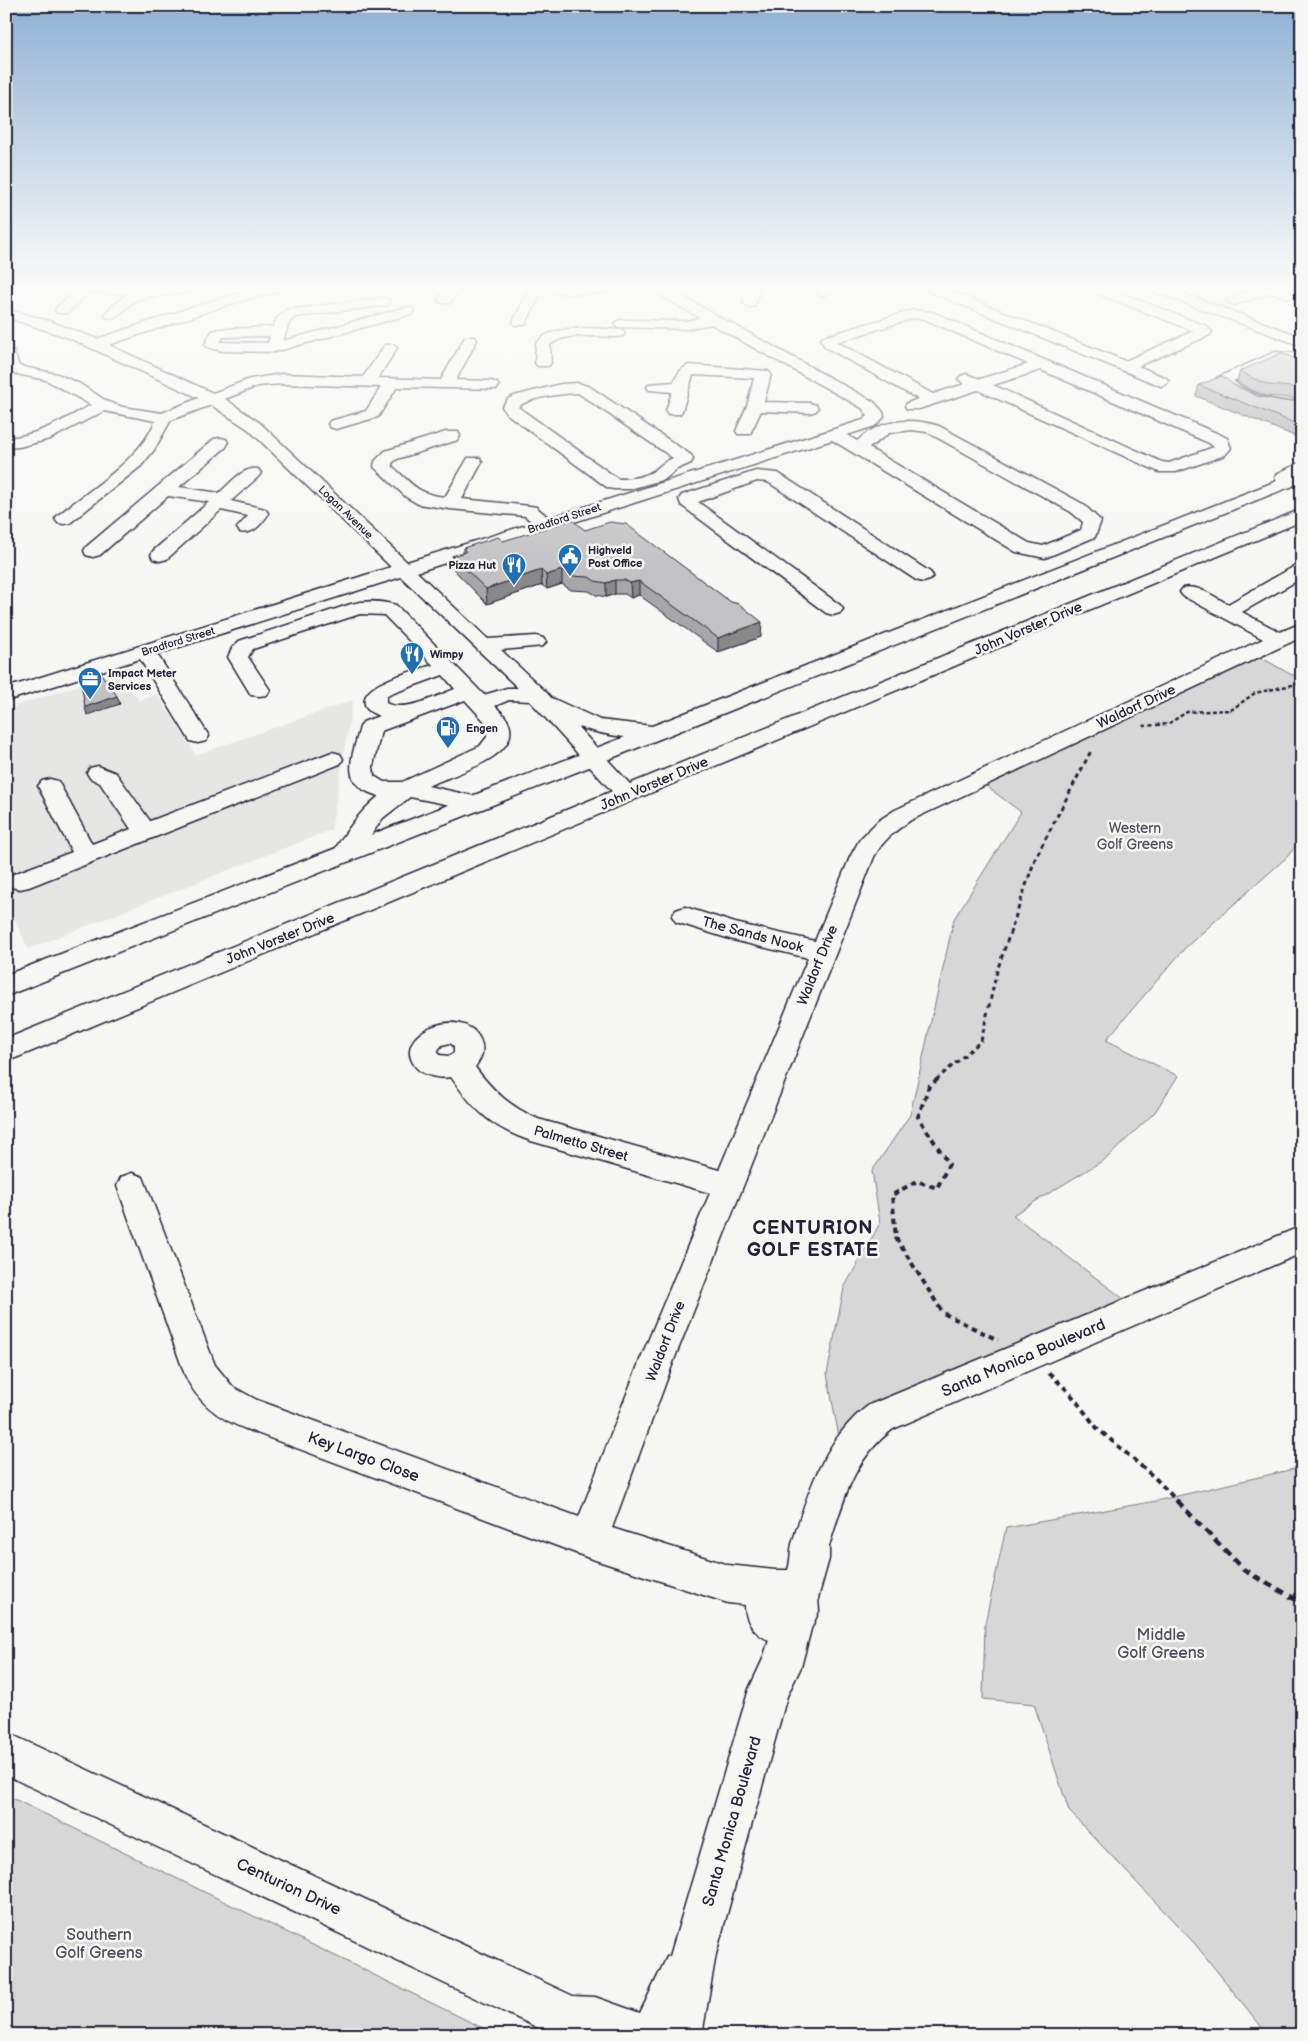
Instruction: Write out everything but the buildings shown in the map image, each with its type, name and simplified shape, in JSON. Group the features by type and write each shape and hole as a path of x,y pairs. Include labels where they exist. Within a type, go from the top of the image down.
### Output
{"street":[{"path":"67,383 102,405 121,411 163,418 213,399 240,383"},
{"name":"Logan Avenue","path":"180,383 213,399 254,426 405,570 473,663 515,673 627,794"},
{"path":"310,393 317,383"},
{"path":"382,383 490,386"},
{"path":"674,411 681,383"},
{"path":"744,431 756,406 761,383"},
{"path":"833,383 883,407 966,383"},
{"path":"902,383 925,396"},
{"path":"973,383 1159,467 1174,467 1223,448 1221,442 1216,439 1086,383"},
{"path":"1226,383 1230,387 1275,405 1302,406"},
{"path":"336,424 372,414 391,384"},
{"path":"655,387 680,387"},
{"path":"685,459 671,465 659,476 630,484 614,484 513,411 510,405 520,399 561,389 581,389 685,459 719,488"},
{"path":"883,407 925,396"},
{"path":"6,443 27,442 40,437 102,405"},
{"path":"756,406 810,408"},
{"name":"Bradford Street","path":"6,695 869,423 883,407"},
{"path":"64,519 146,450 163,423 163,418"},
{"path":"834,434 1023,548 1045,552 1088,533 1092,527 1092,521 1077,508 933,429 913,425 885,430 876,434 859,449"},
{"path":"452,436 398,452 385,458 383,467 418,498 431,502 484,507 533,504 546,524"},
{"path":"92,551 220,442"},
{"path":"450,504 474,462"},
{"path":"1293,480 1284,477 1302,467"},
{"path":"122,472 257,512 258,516 246,528"},
{"path":"160,555 252,473"},
{"path":"833,609 688,503 688,499 756,476 772,477 922,576"},
{"path":"6,986 594,757 655,731 1293,480"},
{"path":"601,506 620,521"},
{"path":"474,523 484,507"},
{"name":"John Vorster Drive","path":"6,1051 1302,514"},
{"path":"1228,612 1302,570"},
{"path":"1190,592 1228,612 1290,634"},
{"path":"294,605 309,623"},
{"path":"259,690 240,662 238,657 242,648 309,623 358,608 389,609 473,663"},
{"name":"Waldorf Drive","path":"589,1539 657,1360 727,1185 822,952 862,857 872,839 886,826 904,815 1290,634"},
{"path":"410,712 391,713 381,709 376,706 375,697 383,689 473,663 536,642 515,673"},
{"path":"145,651 198,736"},
{"path":"344,854 367,819 389,799 421,780 480,755 497,741 500,726 476,697 473,663"},
{"path":"475,803 406,789 392,790 373,786 365,781 362,776 362,766 371,727 410,712 476,697 507,694 541,699 582,722 599,727 616,730 655,731"},
{"path":"20,881 332,759"},
{"path":"98,773 108,778 145,832"},
{"path":"50,786 86,855"},
{"name":"The Sands Nook","path":"684,916 822,952"},
{"name":"Palmetto Street","path":"458,1065 482,1099 508,1120 531,1130 727,1185"},
{"name":"Key Largo Close","path":"132,1186 202,1375 221,1398 246,1412 589,1539 728,1584 740,1595 780,1604"},
{"name":"Santa Monica Boulevard","path":"679,2035 693,1954 769,1689 781,1666 780,1604 810,1559 810,1546 833,1480 843,1458 869,1426 881,1418 1302,1239"},
{"name":"Centurion Drive","path":"6,1753 578,2027 595,2020 638,2035"},
{"name":"Santa Monica Boulevard","path":"654,2035 668,2001 693,1954"}],"path":[{"path":"1141,726 1168,724 1187,712 1231,710 1255,693 1302,683"},
{"path":"1096,746 1090,751 1035,859 997,971 981,1041 929,1086 918,1116 949,1164 938,1188 917,1181 892,1195 896,1238 943,1313 1029,1354 1069,1392 1097,1428 1155,1478 1244,1570 1302,1603"}],"shaded area":[{"path":"119,672 139,700 157,694 196,755 353,700 331,830 28,949 6,900 6,709"}],"green space":[{"name":"Western Golf Greens","path":"1251,652 1292,675 1302,675 1302,838 1287,857 1185,948 1106,1040 1178,1076 1155,1112 1107,1158 1013,1215 1137,1309 881,1417 843,1458 827,1374 844,1288 880,1223 872,1171 910,1115 954,919 1021,812 978,780"},
{"name":"Middle Golf Greens","path":"1302,1467 1302,2035 1268,2035 1196,1945 1069,1811 1034,1704 983,1699 985,1623 1006,1528 1156,1501"},
{"name":"Southern Golf Greens","path":"6,1795 497,2035 6,2035"}],"place":[{"name":"Highveld Post Office","path":"570,577"},
{"name":"Pizza Hut","path":"514,586"},
{"name":"Wimpy","path":"412,675"},
{"name":"Impact Meter Services","path":"90,700"},
{"name":"Engen","path":"448,749"}],"district":[{"name":"CENTURION GOLF ESTATE","path":"813,1238"}]}
